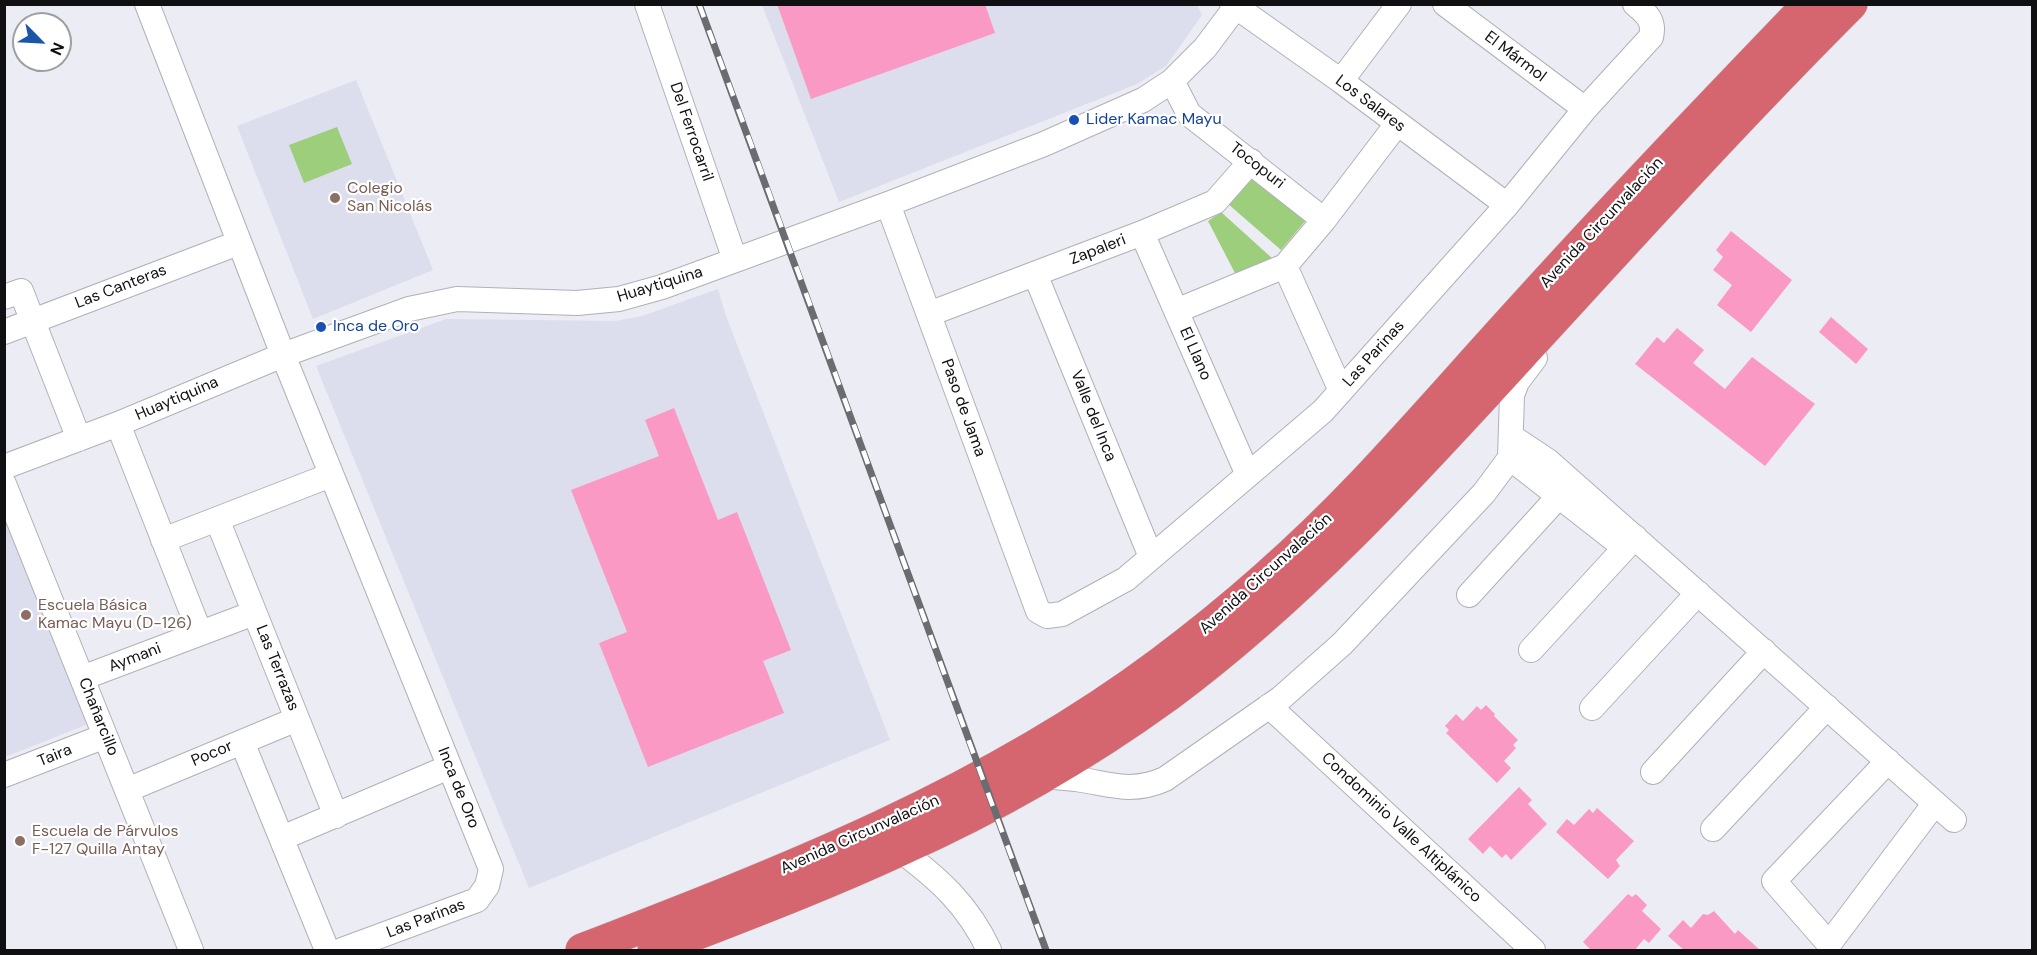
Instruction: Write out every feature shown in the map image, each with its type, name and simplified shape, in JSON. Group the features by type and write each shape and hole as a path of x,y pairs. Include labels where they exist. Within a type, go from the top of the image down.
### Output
{"highway":[{"name":"Avenida Circunvalación","path":"582,951 782,871 932,804 1047,740 1122,691 1194,638 1264,579 1362,485 1609,213 1809,4"},
{"name":"Avenida Circunvalación","path":"654,951 900,850 1043,776 1166,696 1209,663 1291,594 1403,484 1769,86 1851,4"}],"street":[{"name":"Inca de Oro","path":"147,4 238,243 490,869"},
{"name":"Del Ferrocarril","path":"647,4 735,260"},
{"path":"1341,81 1399,4"},
{"name":"El Mármol","path":"1445,4 1585,109"},
{"name":"Las Parinas","path":"1038,611 1047,616 1062,614 1126,579 1323,411 1507,205 1585,109 1651,37 1652,25 1647,14 1635,4"},
{"name":"Huaytiquina","path":"4,467 118,424 283,355 409,309 432,303 466,299 577,303 619,299 662,287 888,204 1044,144 1143,100 1173,81 1205,48 1235,5"},
{"name":"Los Salares","path":"1235,5 1507,205"},
{"name":"Tocopuri","path":"1173,81 1189,114 1324,220"},
{"path":"1176,311 1285,266 1324,220 1397,124"},
{"name":"Zapaleri","path":"928,314 1142,233 1215,202 1251,161"},
{"name":"Paso de Jama","path":"888,204 1038,611"},
{"name":"El Llano","path":"1142,233 1248,475"},
{"name":"Las Canteras","path":"4,332 238,243"},
{"name":"Avenida Circunvalación","path":"1514,445 1510,414 1512,395 1517,382 1547,342 1588,297 1608,259"},
{"path":"1285,266 1341,391"},
{"name":"Valle del Inca","path":"1035,274 1151,557"},
{"path":"13,294 33,321 79,439"},
{"path":"118,424 200,633"},
{"path":"1043,776 1077,779 1116,787 1140,787 1153,784 1165,779 1281,698 1342,644 1484,493 1514,445 1630,542 1698,593 1954,820"},
{"path":"163,540 331,476"},
{"name":"Chañarcillo","path":"4,484 191,951"},
{"path":"1468,595 1565,489"},
{"name":"Las Terrazas","path":"217,519 336,816"},
{"path":"1531,650 1630,542"},
{"path":"1592,708 1698,593"},
{"name":"Aymani","path":"82,678 254,613"},
{"path":"1653,772 1764,651"},
{"name":"Condominio Valle Altiplánico","path":"1269,705 1533,951"},
{"path":"1713,829 1827,707"},
{"name":"Pocor","path":"127,790 297,719"},
{"name":"Taira","path":"4,776 105,736"},
{"path":"242,742 327,951"},
{"path":"1888,761 1774,882 1829,944 1935,803"},
{"path":"282,838 449,767"},
{"path":"900,850 933,875 960,903 989,951"},
{"name":"Las Parinas","path":"342,951 477,900 487,886 490,869"}],"shaded area":[{"path":"1197,4 1202,15 1166,66 1137,84 839,202 762,5"},
{"name":"Colegio San Nicolás","path":"356,80 433,270 313,319 237,126"},
{"path":"718,289 726,316 890,740 529,888 316,366 446,319 615,321 642,316"},
{"name":"Escuela Básica Kamac Mayu (D-126)","path":"4,507 91,723 5,757 4,757"}],"green space":[{"path":"337,127 352,164 304,183 289,145"},
{"path":"1253,172 1307,219 1281,250 1227,203"},
{"path":"1221,212 1273,259 1237,277 1208,221"}],"building":[{"path":"777,4 985,4 995,33 811,99"},
{"path":"1731,231 1792,280 1751,332 1717,305 1732,285 1713,270 1723,257 1716,250"},
{"path":"1831,317 1868,349 1856,364 1819,332"},
{"path":"1677,328 1704,350 1693,363 1725,389 1752,357 1815,404 1765,466 1635,364 1657,337 1664,343"},
{"path":"674,408 718,520 737,512 791,650 763,661 784,713 648,767 599,643 627,632 571,490 659,456 645,420"},
{"path":"1486,705 1518,740 1513,745 1516,748 1504,761 1511,768 1497,783 1446,733 1449,730 1445,726 1456,714 1463,721 1477,706 1481,710"},
{"path":"1519,787 1532,800 1528,804 1547,824 1511,860 1506,854 1502,858 1490,846 1483,854 1468,839"},
{"path":"1597,808 1634,841 1616,860 1620,866 1608,879 1556,832 1567,819 1574,825 1589,809 1593,813"},
{"path":"1628,894 1632,897 1636,894 1647,905 1642,911 1661,929 1649,943 1644,939 1634,951 1592,951 1583,942"},
{"path":"1714,911 1735,934 1738,930 1761,951 1685,951 1668,936 1683,920 1691,928 1703,914 1708,915"}],"railway":[{"path":"699,4 1046,950"}],"place":[{"name":"Lider Kamac Mayu","path":"1074,120"},
{"name":"Colegio San Nicolás","path":"335,198"},
{"name":"Inca de Oro","path":"321,327"},
{"name":"Escuela Básica Kamac Mayu (D-126)","path":"26,615"},
{"name":"Escuela de Párvulos F-127 Quilla Antay","path":"20,841"}]}
